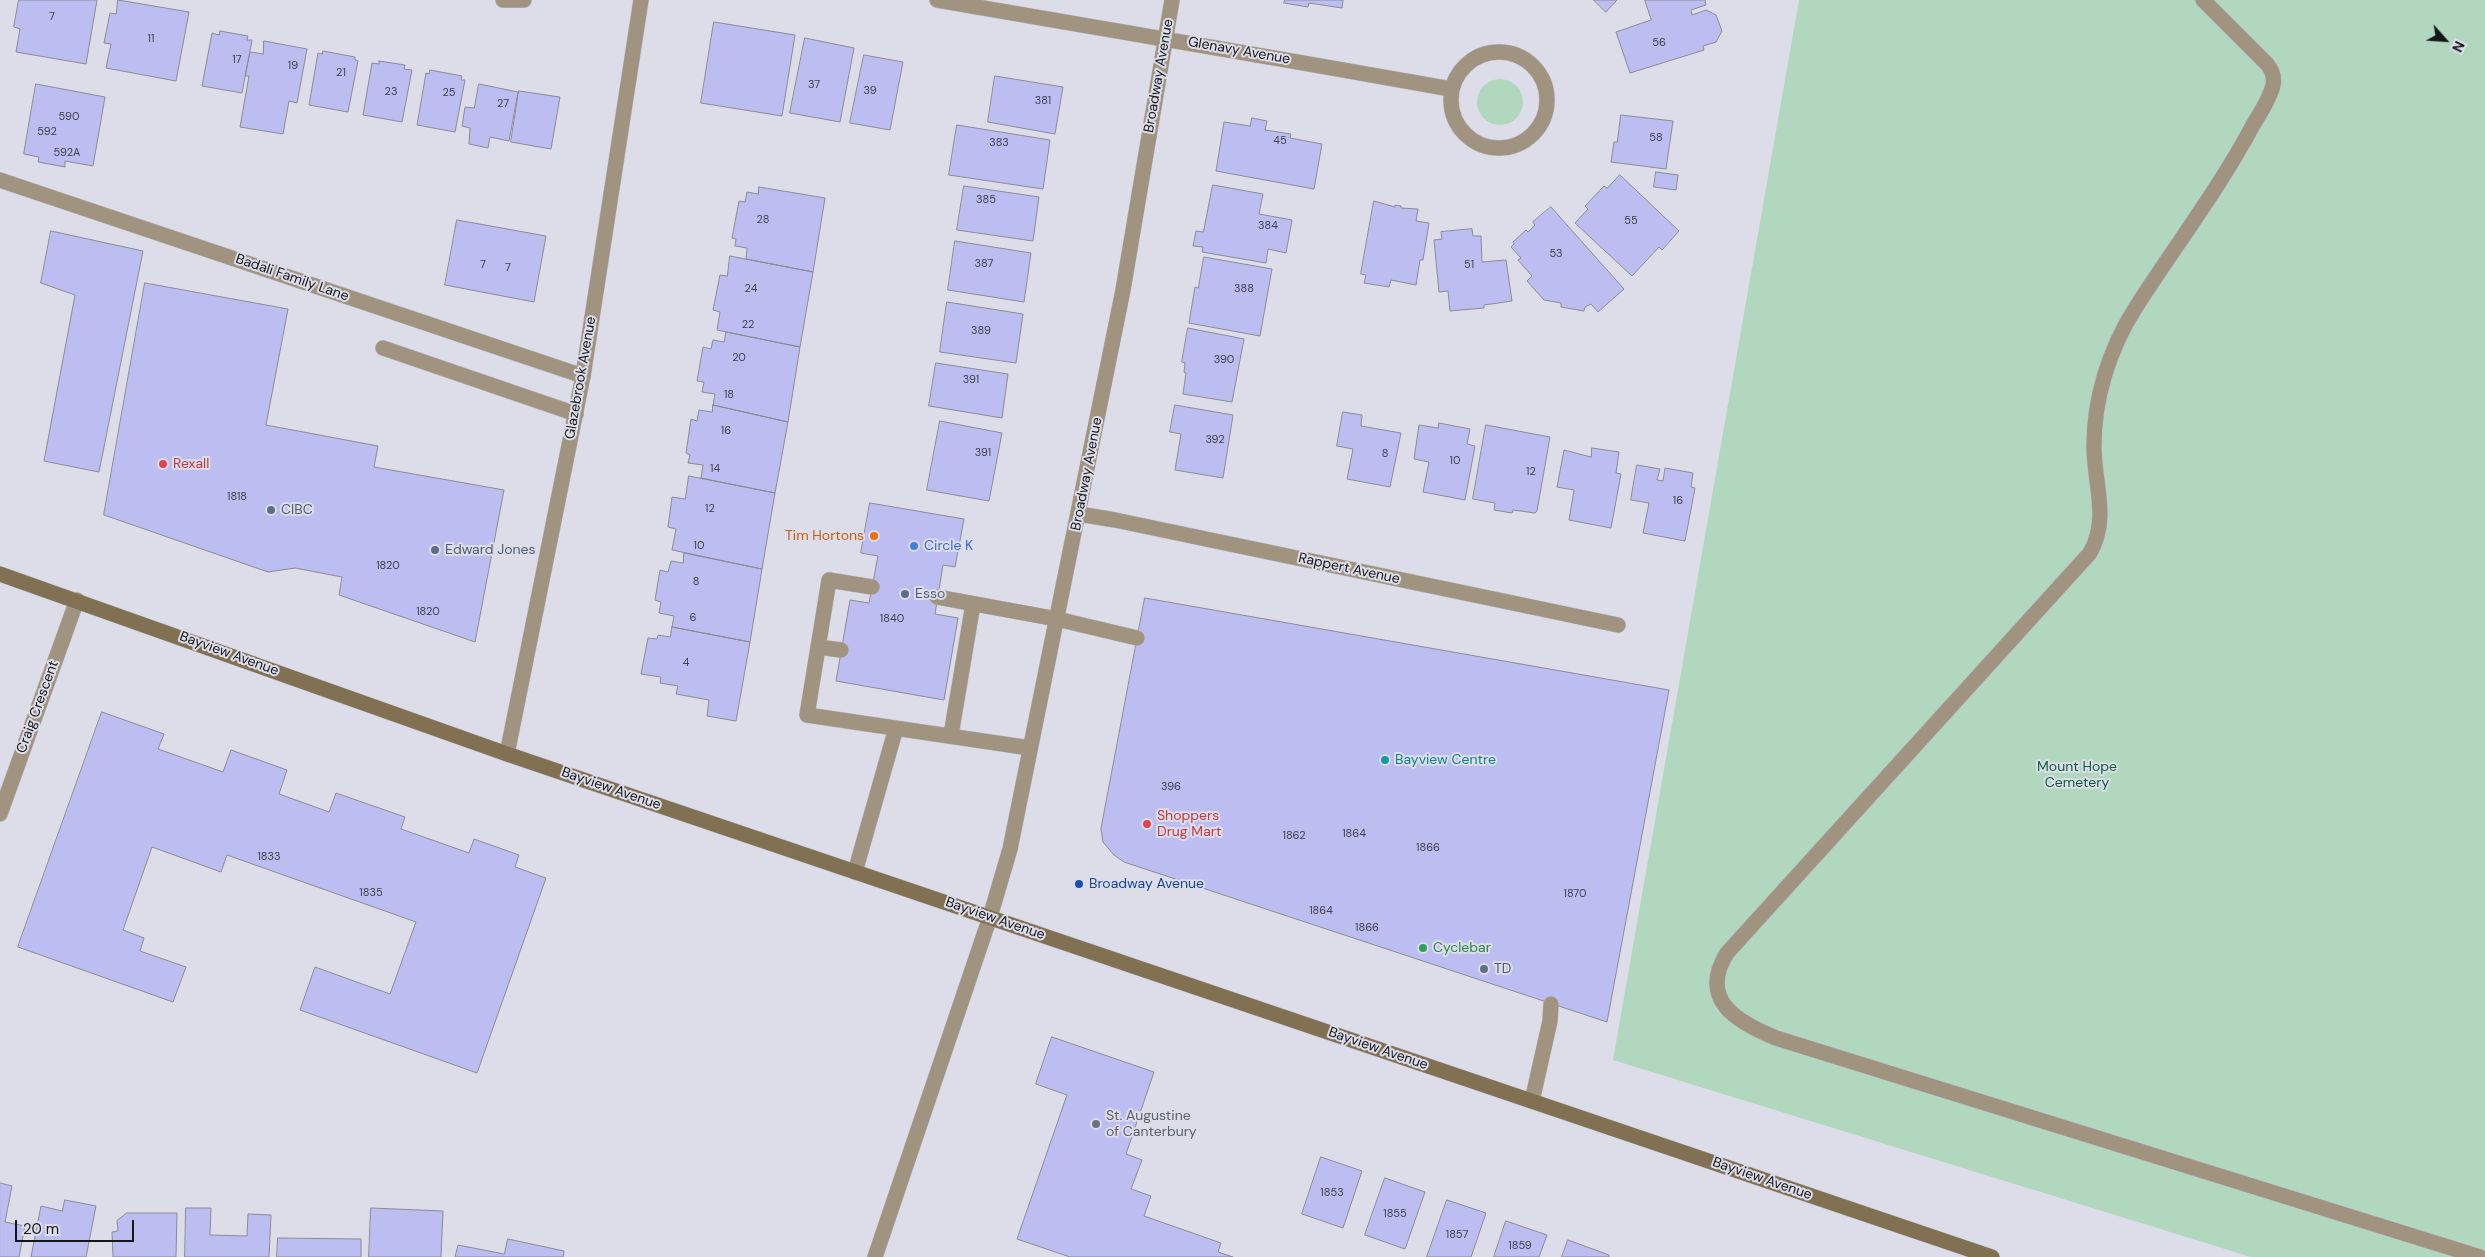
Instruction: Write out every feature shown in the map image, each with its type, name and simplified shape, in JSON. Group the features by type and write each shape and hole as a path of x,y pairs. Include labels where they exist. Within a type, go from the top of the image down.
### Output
{"main road":[{"name":"Bayview Avenue","path":"0,574 507,754 1992,1257"}],"street":[{"path":"503,0 524,0"},
{"name":"Glazebrook Avenue","path":"507,754 583,376 641,0"},
{"name":"Glenavy Avenue","path":"937,0 1451,90"},
{"name":"Broadway Avenue","path":"875,1257 990,917 1010,849 1123,290 1172,0"},
{"path":"2202,0 2267,64 2273,76 2272,87 2243,145 2135,309 2111,354 2104,372 2095,431 2095,464 2100,508 2098,540 2090,554 1727,953 1719,969 1716,984 1718,993 1730,1013 1776,1038 2480,1257"},
{"path":"1496,51 1512,53 1527,60 1538,71 1546,85 1548,101 1545,116 1536,130 1524,141 1509,147 1493,148 1478,144 1464,134 1455,121 1451,106 1451,90 1457,75 1467,63 1481,54 1496,51"},
{"name":"Badali Family Lane","path":"0,180 583,376"},
{"path":"383,348 576,414"},
{"name":"Rappert Avenue","path":"1079,514 1618,625"},
{"path":"872,587 828,580 806,715 1030,748"},
{"path":"937,597 1057,619 1137,638"},
{"name":"Craig Crescent","path":"0,814 77,600"},
{"path":"951,735 956,668 974,604"},
{"path":"818,647 841,650"},
{"path":"855,872 896,728"},
{"path":"1532,1101 1551,1004"}],"green space":[{"name":"Mount Hope Cemetery","path":"1799,0 2485,0 2485,1257 2251,1257 1613,1060"},
{"path":"1500,79 1513,83 1519,89 1523,102 1519,115 1513,121 1500,125 1487,121 1481,115 1477,102 1481,89 1487,83"}],"building":[{"path":"19,0 97,0 86,64 16,52 20,29 14,27"},
{"path":"118,0 189,12 176,81 106,68 111,44 104,43 110,13 116,14"},
{"path":"1285,0 1343,0 1342,8 1309,3 1308,7 1284,3"},
{"path":"1594,0 1617,0 1606,12"},
{"path":"1645,0 1705,0 1706,5 1691,10 1692,15 1706,10 1716,15 1722,31 1716,42 1703,46 1704,50 1630,73 1616,32 1651,20"},
{"path":"714,22 795,35 782,116 701,103"},
{"path":"220,31 248,36 247,40 252,40 242,93 202,86 212,33 219,35"},
{"path":"805,38 854,48 840,122 790,113"},
{"path":"264,41 307,49 297,103 289,101 283,134 240,127 249,76 245,76 250,52 263,54"},
{"path":"323,51 355,57 355,60 358,61 348,112 309,105 318,53 322,54"},
{"path":"864,55 903,62 890,130 850,123"},
{"path":"379,61 405,65 404,69 412,70 402,122 363,115 372,63 379,64"},
{"path":"430,70 462,76 461,80 465,80 455,132 417,125 426,73 429,74"},
{"path":"995,76 1063,87 1055,134 988,122"},
{"path":"36,84 105,97 93,166 65,161 65,167 38,162 39,157 24,154"},
{"path":"479,84 518,92 509,141 490,137 488,148 469,144 470,128 462,126 465,107 474,108"},
{"path":"519,91 560,97 551,149 511,142"},
{"path":"1621,115 1673,121 1666,169 1611,162 1614,142 1617,142"},
{"path":"1252,118 1267,121 1265,130 1291,134 1290,138 1322,144 1314,189 1216,171 1224,122 1250,126"},
{"path":"957,125 1050,140 1043,189 949,175"},
{"path":"1656,172 1678,175 1676,190 1654,187"},
{"path":"1620,175 1679,231 1662,250 1659,247 1632,276 1575,223 1588,209 1585,206 1604,186 1607,188"},
{"path":"1213,185 1263,194 1259,214 1292,220 1286,253 1268,249 1266,263 1202,252 1203,247 1193,246 1196,231 1203,232"},
{"path":"964,186 1039,197 1033,241 957,230"},
{"path":"759,187 825,198 813,272 746,259 747,248 735,246 736,239 732,238 739,201 745,202 747,192 758,194"},
{"path":"1374,201 1395,207 1395,205 1401,206 1401,208 1418,209 1416,221 1429,223 1423,260 1420,260 1416,285 1391,280 1389,287 1364,283 1366,275 1361,274"},
{"path":"1551,207 1624,289 1598,312 1591,304 1585,307 1584,311 1561,307 1561,303 1544,300 1527,281 1532,276 1518,260 1521,258 1511,247 1514,244 1513,242 1526,230 1528,232 1535,225 1533,222"},
{"path":"457,220 546,236 534,302 445,285"},
{"path":"1472,229 1473,236 1481,236 1482,262 1506,260 1512,301 1484,305 1484,308 1450,311 1448,291 1439,292 1434,240 1442,239 1441,232"},
{"path":"51,231 143,251 99,472 44,461 75,295 41,283"},
{"path":"955,241 1031,253 1024,302 948,290"},
{"path":"730,256 813,272 800,347 717,330 720,312 713,310 720,275 727,276"},
{"path":"1204,257 1272,269 1260,336 1189,323 1195,287 1198,288"},
{"path":"145,283 288,309 266,425 378,446 374,467 504,490 475,642 339,595 342,577 295,568 268,572 104,515"},
{"path":"947,302 1023,314 1016,363 940,352"},
{"path":"1188,328 1244,339 1232,402 1183,394 1186,373 1184,372 1185,363 1182,362"},
{"path":"726,332 800,347 788,422 713,405 715,394 702,392 704,382 697,381 703,347 711,349 713,340 724,342"},
{"path":"936,363 1008,374 1002,418 929,406"},
{"path":"713,405 788,422 775,493 701,478 703,465 688,463 690,455 686,453 691,419 697,421 699,410 712,412"},
{"path":"1175,405 1233,415 1223,478 1175,470 1181,434 1170,432"},
{"path":"1343,412 1362,415 1361,426 1401,433 1390,487 1347,479 1353,449 1337,446"},
{"path":"940,421 1002,433 989,501 927,490"},
{"path":"1439,423 1470,429 1467,444 1475,446 1465,500 1423,492 1429,462 1414,459 1419,425 1438,428"},
{"path":"1486,425 1550,437 1537,511 1535,513 1513,510 1512,513 1494,510 1495,503 1473,499"},
{"path":"1592,448 1619,452 1616,473 1621,474 1611,528 1569,520 1574,490 1557,487 1564,450 1591,457"},
{"path":"1637,465 1660,469 1657,480 1663,481 1665,468 1693,473 1691,487 1695,488 1685,541 1643,533 1649,503 1631,500"},
{"path":"689,476 775,493 762,569 672,550 676,529 668,527 672,497 685,499"},
{"path":"870,503 964,519 955,567 943,565 935,614 958,618 944,700 836,681 850,600 869,603 878,556 861,553"},
{"path":"684,553 762,569 750,642 672,627 674,616 659,613 661,602 655,600 660,570 668,572 671,561 683,563"},
{"name":"Bayview Centre","path":"1145,598 1669,690 1607,1022 1124,862 1114,855 1103,842 1101,829"},
{"path":"672,627 750,642 736,721 707,716 709,700 676,694 678,686 660,683 661,677 641,674 648,638 657,639 658,635 670,637"},
{"path":"102,712 164,734 158,749 223,772 231,750 287,770 279,794 329,812 336,793 405,817 401,829 469,853 474,839 519,855 515,867 546,878 477,1073 300,1010 315,967 390,994 416,922 227,855 221,872 152,847 123,930 144,938 140,951 186,967 173,1002 18,947"},
{"name":"St. Augustine of Canterbury","path":"1052,1037 1154,1072 1126,1154 1142,1160 1131,1189 1151,1196 1144,1216 1221,1243 1218,1252 1233,1257 1070,1257 1017,1239 1067,1095 1036,1084"},
{"path":"1321,1157 1362,1171 1343,1228 1302,1214"},
{"path":"1385,1178 1425,1192 1405,1249 1365,1235"},
{"path":"0,1183 12,1186 5,1222 25,1226 19,1257 0,1257"},
{"path":"65,1200 96,1206 86,1257 31,1257 41,1206 62,1211"},
{"path":"1447,1200 1486,1213 1471,1257 1427,1257"},
{"path":"186,1208 211,1208 210,1235 247,1236 248,1214 271,1215 269,1257 185,1257"},
{"path":"371,1208 443,1211 441,1257 369,1257"},
{"path":"127,1213 177,1213 176,1257 113,1257 112,1232 118,1231 117,1221"},
{"path":"1506,1221 1547,1235 1539,1257 1494,1257"},
{"path":"278,1238 361,1239 361,1257 277,1257"},
{"path":"508,1239 564,1251 563,1257 455,1257 458,1245 504,1254"},
{"path":"1568,1240 1609,1255 1609,1257 1562,1257"}],"place":[{"name":"Rexall","path":"163,464"},
{"name":"CIBC","path":"271,510"},
{"name":"Tim Hortons","path":"874,536"},
{"name":"Circle K","path":"914,546"},
{"name":"Edward Jones","path":"435,550"},
{"name":"Esso","path":"905,594"},
{"name":"Bayview Centre","path":"1385,760"},
{"name":"Shoppers Drug Mart","path":"1147,824"},
{"name":"Broadway Avenue","path":"1079,884"},
{"name":"Cyclebar","path":"1423,948"},
{"name":"TD","path":"1484,969"},
{"name":"St. Augustine of Canterbury","path":"1096,1124"}]}
